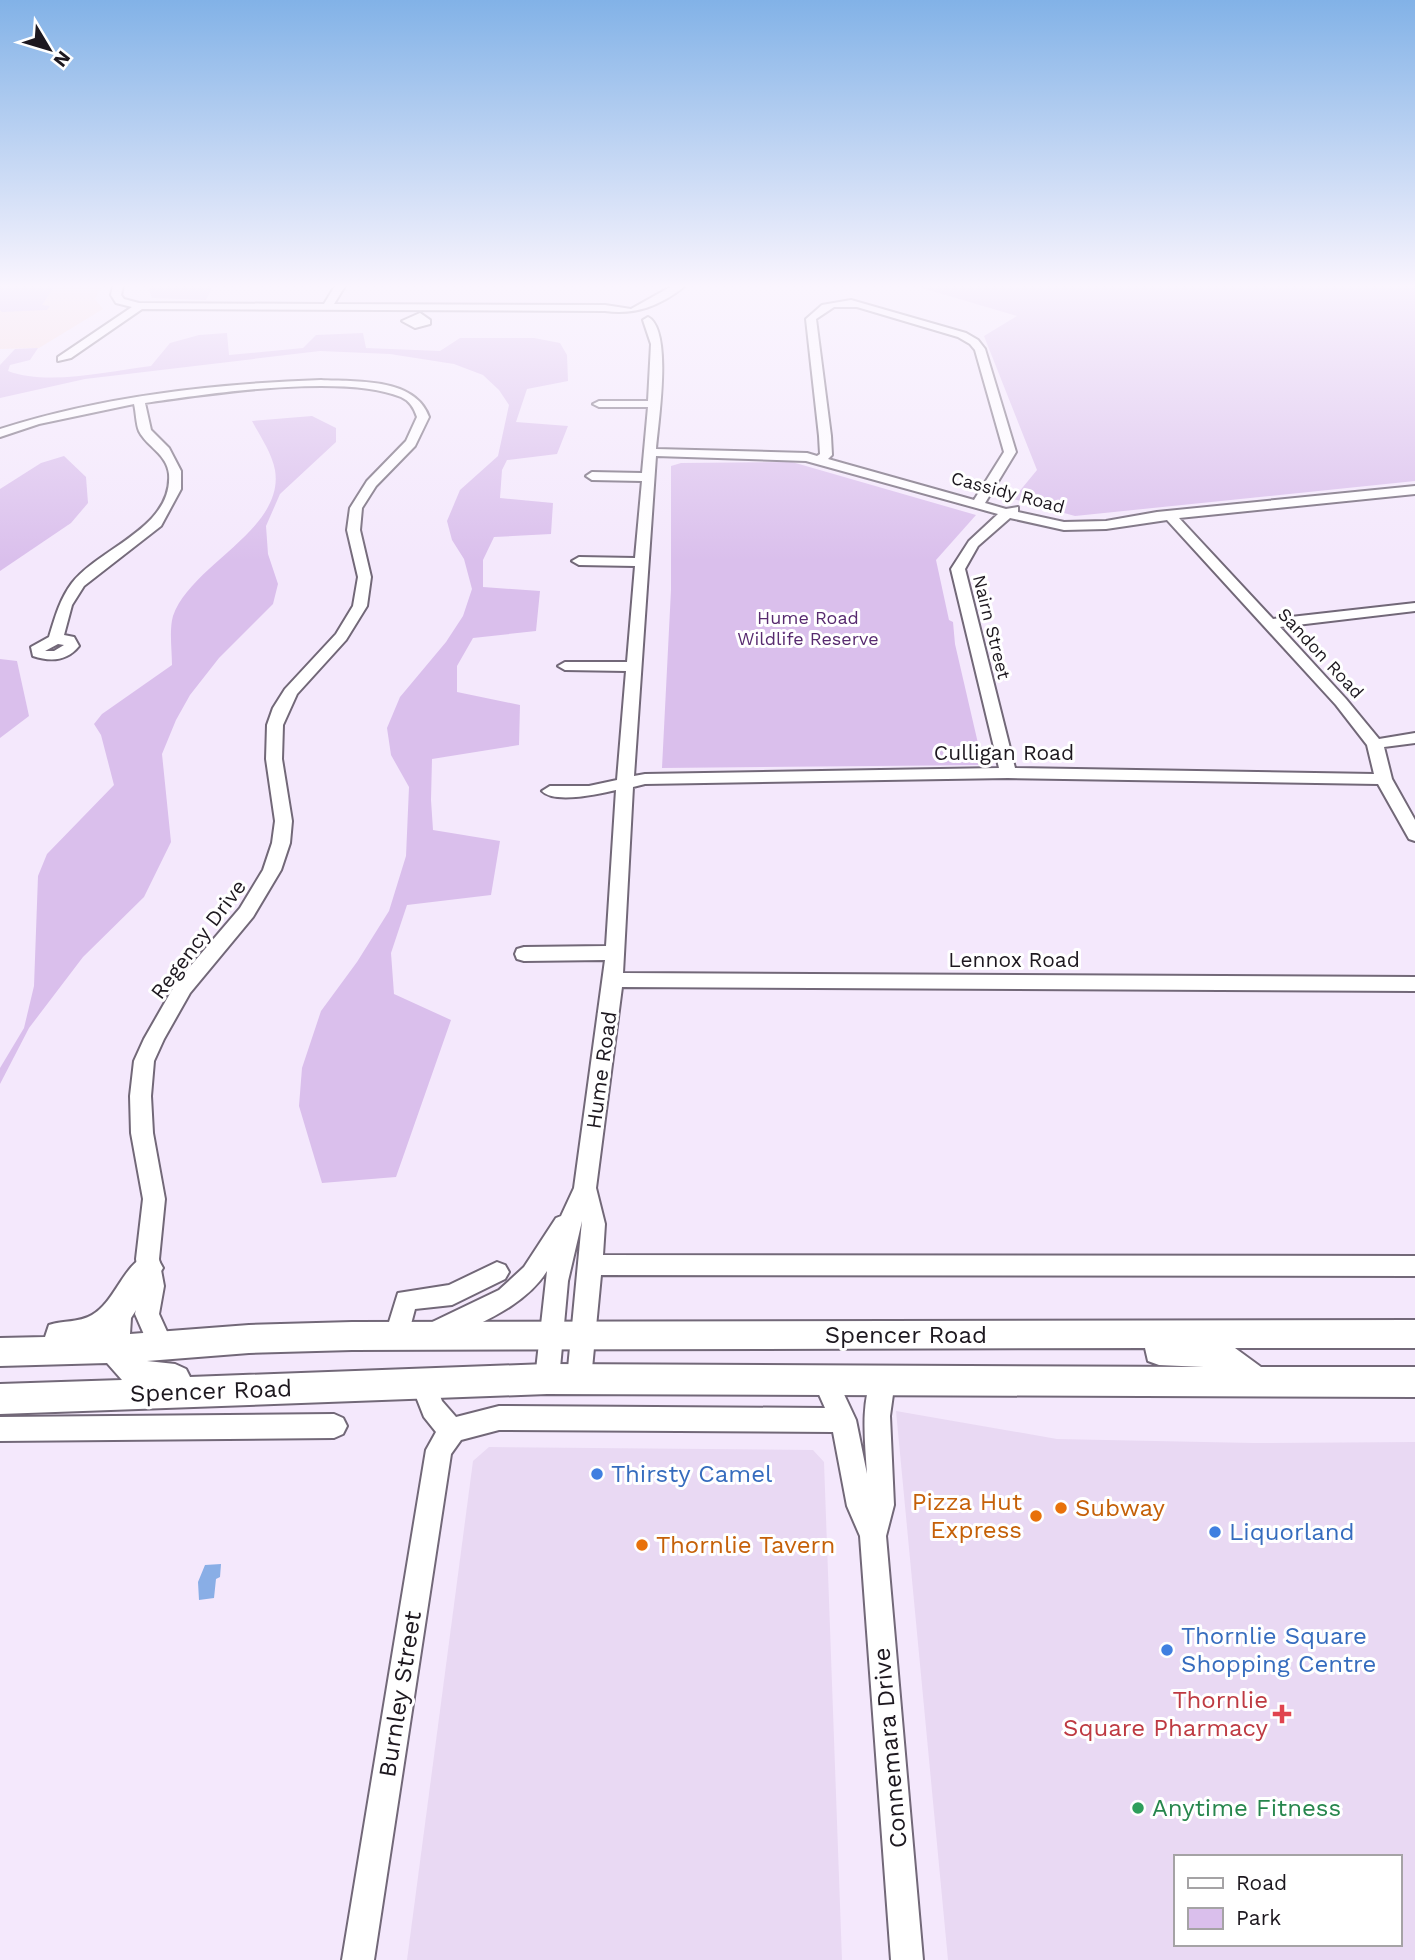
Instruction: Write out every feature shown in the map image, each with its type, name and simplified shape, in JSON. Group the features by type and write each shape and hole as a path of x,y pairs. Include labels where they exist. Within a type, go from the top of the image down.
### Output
{"main road":[{"path":"0,1335 79,1335 102,1327 116,1315 148,1268"},
{"path":"116,1315 113,1335 121,1359 129,1368 145,1377 161,1380 374,1371 422,1384"},
{"name":"Spencer Road","path":"0,1352 162,1348 249,1339 397,1335 1415,1334"},
{"path":"937,1336 986,1352 1188,1351 1223,1356 1241,1366 1254,1381"},
{"name":"Spencer Road","path":"0,1399 547,1379 1415,1382"}],"street":[{"name":"Hume Road","path":"431,1335 507,1297 533,1274 585,1188 613,979 655,377"},
{"path":"818,377 826,455 821,459"},
{"path":"980,501 1010,452 988,377"},
{"name":"Regency Drive","path":"0,433 50,417 139,401 276,386 355,385 406,395 420,407 424,417 415,440 404,454 373,481 355,510 353,526 366,571 366,587 360,607 349,626 283,704 275,723 274,768 284,814 281,839 272,872 254,903 193,974 171,1007 153,1039 142,1070 141,1104 147,1167 154,1195 148,1268 152,1284 147,1314 162,1348"},
{"path":"56,639 65,605 79,583 156,523 175,489 176,471 165,450 145,431 139,401"},
{"path":"599,404 654,404"},
{"name":"Cassidy Road","path":"651,455 792,456 821,459 1010,511 1081,527 1415,490"},
{"path":"592,476 647,477"},
{"name":"Cassidy Road","path":"922,487 1010,511"},
{"name":"Nairn Street","path":"1009,773 958,569 961,559 985,532 1010,511"},
{"name":"Sandon Road","path":"1170,516 1341,702 1375,744 1384,779 1415,835"},
{"path":"579,561 642,562"},
{"path":"1268,624 1415,607"},
{"path":"565,666 634,667"},
{"path":"1375,744 1415,738"},
{"name":"Culligan Road","path":"625,784 645,779 1009,773 1384,779"},
{"path":"550,791 589,790 625,784"},
{"path":"524,954 615,953"},
{"name":"Lennox Road","path":"613,979 1415,985"},
{"name":"Hume Road","path":"579,1379 594,1224 585,1188"},
{"name":"Hume Road","path":"547,1379 559,1268 571,1214"},
{"path":"590,1265 1415,1266"},
{"path":"397,1335 406,1300 452,1295 497,1272"},
{"name":"Connemara Drive","path":"873,1536 881,1505 877,1416 883,1380"},
{"name":"Connemara Drive","path":"825,1381 843,1420 860,1506 873,1536 907,1960"},
{"path":"422,1384 433,1409 452,1431 476,1422 499,1419 843,1420"},
{"name":"Spencer Road","path":"0,1429 334,1426"},
{"name":"Burnley Street","path":"358,1960 439,1450 452,1431"}],"shaded area":[{"name":"Thornlie Square Shopping Centre","path":"896,1411 1057,1439 1253,1443 1415,1442 1415,1960 948,1960"},
{"path":"489,1447 813,1450 824,1462 842,1960 407,1960 473,1461"}],"green space":[{"path":"0,377 98,377 85,379 0,398"},
{"path":"486,377 568,377 568,381 527,389 516,422 568,426 557,454 507,460 502,470 500,498 553,503 551,534 494,537 483,560 483,587 540,591 536,631 473,638 457,666 457,692 520,705 519,745 432,759 433,830 500,841 491,895 407,905 391,953 394,994 451,1020 396,1177 322,1183 299,1106 302,1068 321,1011 357,962 389,911 406,856 409,787 391,755 387,728 400,697 446,642 463,616 472,589 464,559 452,540 447,521 460,490 498,456 509,405"},
{"path":"1000,377 1415,377 1415,481 1075,516 1013,499 1037,470"},
{"path":"312,416 336,428 336,442 280,494 266,526 268,554 278,584 273,604 219,658 190,695 162,754 171,842 144,897 83,957 29,1028 0,1084 0,1068 24,1028 34,986 38,876 47,854 114,785 101,735 94,724 102,714 172,665 172,622 183,597 252,529 266,511 274,491 275,470 269,451 252,421"},
{"path":"64,456 86,477 88,503 71,523 0,571 0,489 41,463"},
{"name":"Hume Road Wildlife Reserve","path":"792,462 976,515 936,560 949,620 953,622 955,644 983,765 662,768 671,590 671,466 681,463"},
{"path":"0,659 17,661 29,716 0,738"}],"water":[{"path":"221,1564 214,1598 199,1600 198,1582 205,1565"}],"place":[{"name":"Thirsty Camel","path":"597,1474"},
{"name":"Subway","path":"1061,1508"},
{"name":"Pizza Hut Express","path":"1036,1516"},
{"name":"Liquorland","path":"1215,1532"},
{"name":"Thornlie Tavern","path":"642,1545"},
{"name":"Thornlie Square Shopping Centre","path":"1167,1650"},
{"name":"Thornlie Square Pharmacy","path":"1282,1714"},
{"name":"Anytime Fitness","path":"1138,1808"}]}
